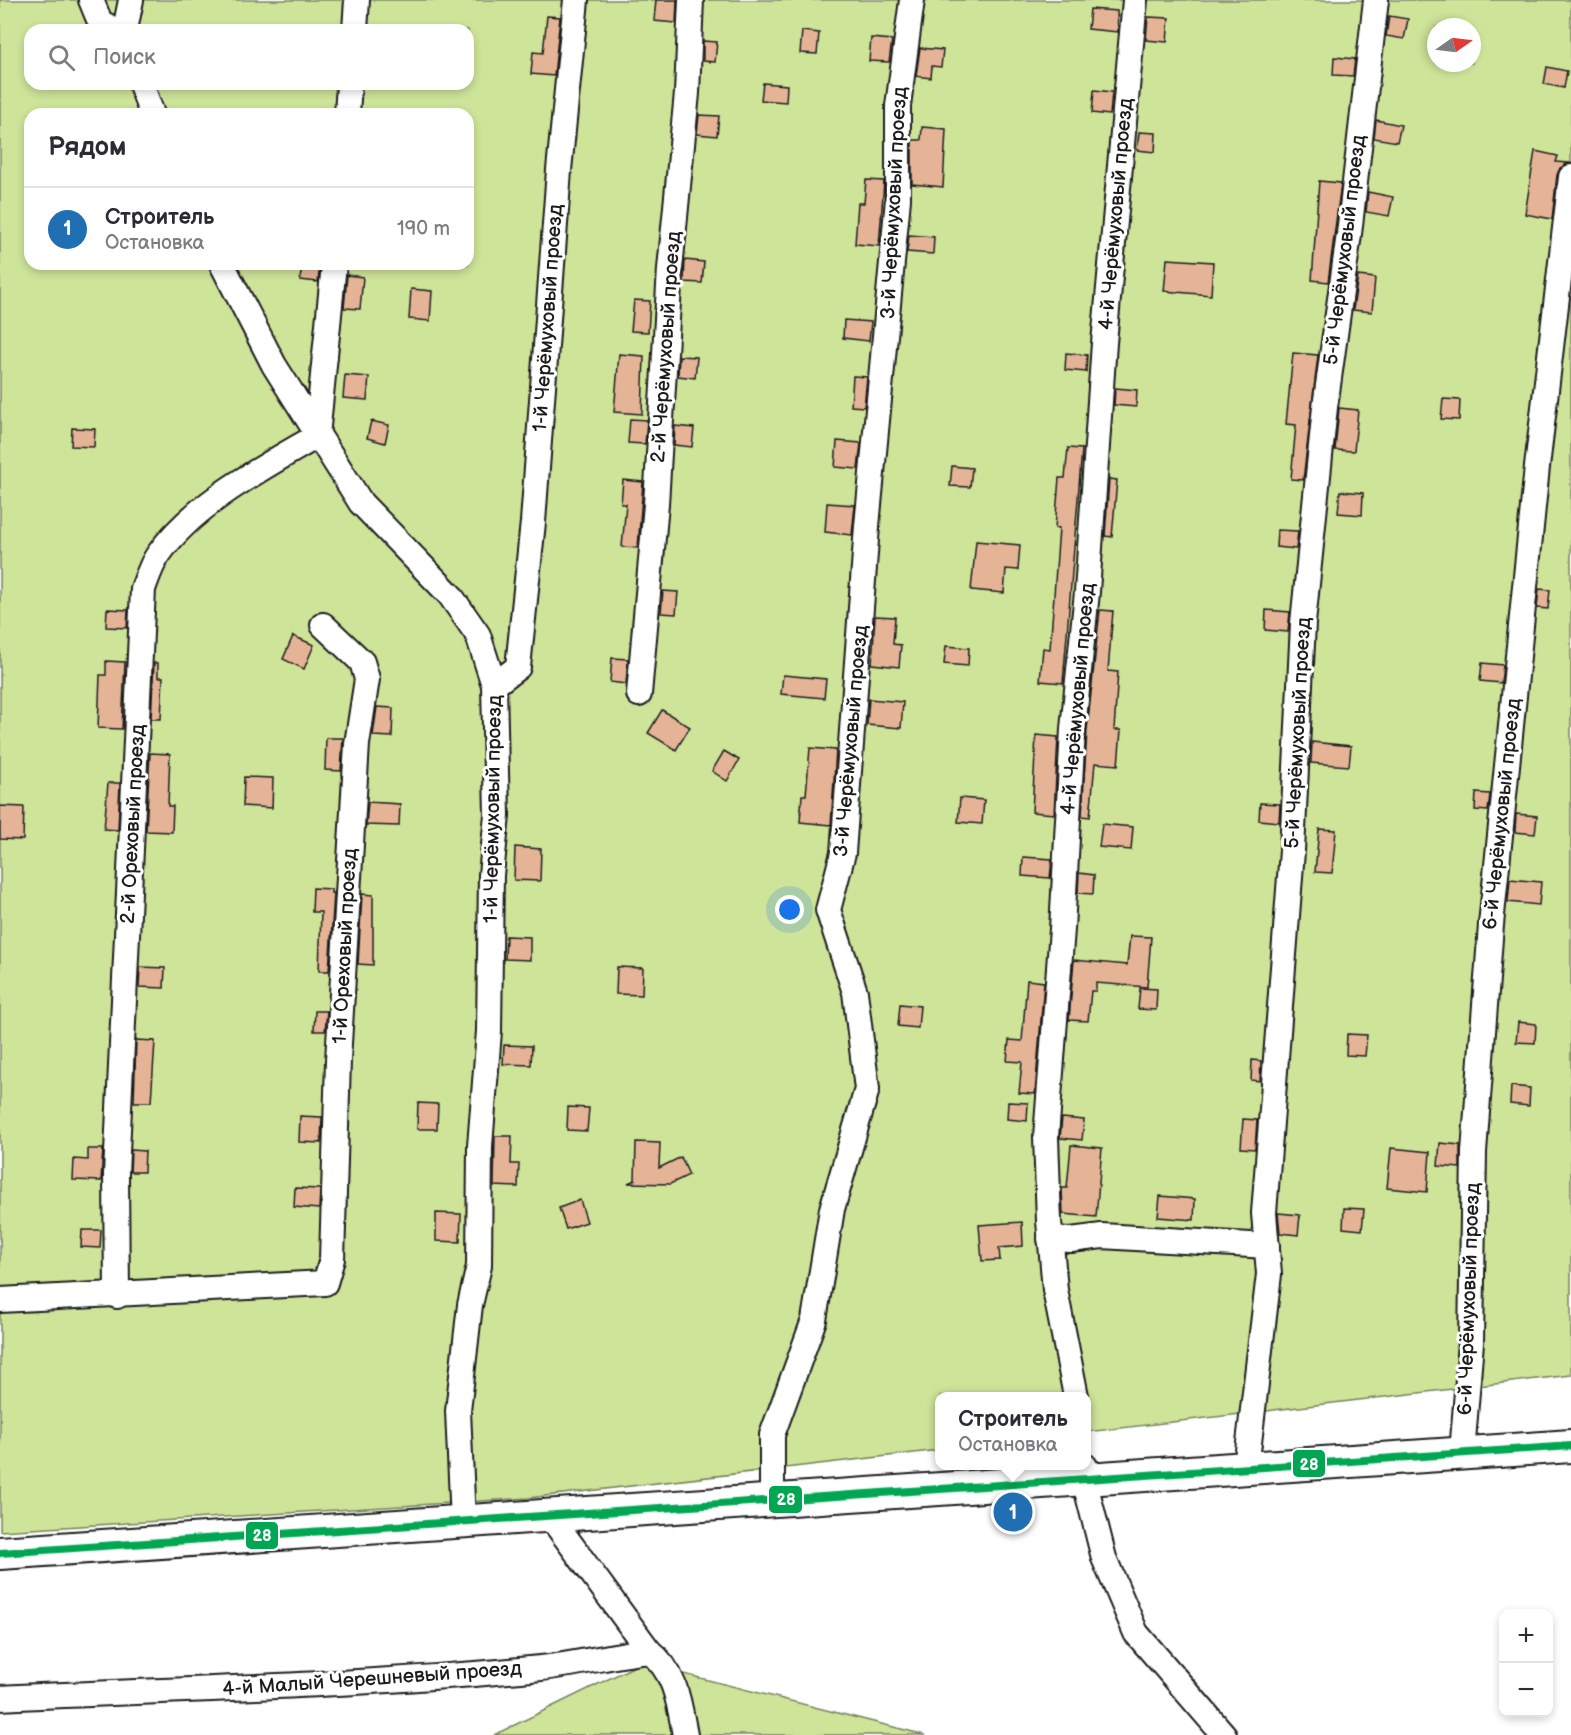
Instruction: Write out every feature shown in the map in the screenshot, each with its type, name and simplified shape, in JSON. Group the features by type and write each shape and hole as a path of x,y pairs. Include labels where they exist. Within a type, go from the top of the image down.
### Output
{"main road":[{"path":"0,1553 772,1500 1085,1472 1246,1468 1571,1446"}],"street":[{"path":"91,0 100,22 104,24"},
{"path":"126,24 130,0"},
{"path":"355,24 357,0"},
{"name":"1-й Черёмуховый проезд","path":"463,1522 458,1411 470,1305 479,1266 480,1146 489,1031 491,875 496,815 494,685 518,667 533,522 559,170 576,0"},
{"name":"2-й Черёмуховый проезд","path":"639,694 656,504 670,269 687,93 691,0"},
{"name":"3-й Черёмуховый проезд","path":"772,1500 772,1435 814,1320 832,1209 867,1089 855,992 828,910 843,853 867,526 898,199 898,106 912,0"},
{"name":"4-й Черёмуховый проезд","path":"1075,1392 1055,1290 1050,1239 1046,1137 1062,929 1073,729 1087,592 1104,343 1135,0"},
{"name":"5-й Черёмуховый проезд","path":"1246,1468 1269,1274 1264,1213 1292,851 1303,623 1325,407 1349,234 1376,0"},
{"path":"143,90 150,108"},
{"path":"347,108 349,90"},
{"name":"6-й Черёмуховый проезд","path":"1462,1453 1471,1342 1474,1152 1491,925 1536,478 1571,177"},
{"path":"225,270 274,365 361,503 456,603 478,635 494,685"},
{"path":"317,436 333,270"},
{"name":"2-й Ореховый проезд","path":"117,1296 116,1174 142,589 157,556 188,520 266,465 317,436"},
{"name":"1-й Ореховый проезд","path":"117,1296 325,1283 332,1259 338,1060 357,744 367,679 362,663 324,625"},
{"path":"1050,1239 1071,1240 1102,1236 1267,1246"},
{"path":"0,1300 117,1296"},
{"path":"1085,1472 1104,1558 1136,1633 1224,1735"},
{"path":"550,1516 649,1652 664,1663 676,1690 685,1735"},
{"name":"4-й Малый Черешневый проезд","path":"0,1698 271,1687 432,1676 543,1668 649,1652"}],"green space":[{"path":"0,0 1571,0 1571,1375 1091,1432 1091,1392 935,1392 935,1450 528,1498 0,1531"},
{"path":"641,1663 925,1735 494,1735"}],"building":[{"path":"656,0 677,0 676,23 654,21"},
{"path":"1090,9 1117,11 1118,32 1088,29"},
{"path":"547,16 560,17 554,76 531,74 533,52 543,53"},
{"path":"1389,16 1408,19 1404,39 1386,36"},
{"path":"1148,17 1169,18 1167,42 1146,40"},
{"path":"802,31 819,33 817,54 800,53"},
{"path":"871,38 892,40 889,62 869,61"},
{"path":"703,41 717,42 715,62 703,61"},
{"path":"920,48 943,50 941,67 932,66 931,78 916,76"},
{"path":"1334,57 1355,59 1353,76 1333,75"},
{"path":"1547,67 1567,71 1564,88 1544,84"},
{"path":"763,83 787,85 786,102 761,100"},
{"path":"1094,90 1112,92 1110,115 1092,113"},
{"path":"699,115 719,116 717,136 697,134"},
{"path":"1376,120 1401,125 1397,142 1374,138"},
{"path":"922,127 946,129 943,187 912,184 912,140 921,140"},
{"path":"1139,132 1156,133 1155,152 1137,150"},
{"path":"1535,151 1558,156 1556,162 1569,163 1560,168 1557,175 1552,219 1525,214"},
{"path":"866,180 884,181 879,246 855,244 858,203 864,203"},
{"path":"1319,181 1341,183 1328,282 1312,280"},
{"path":"1368,192 1393,197 1389,216 1366,212"},
{"path":"909,235 934,237 933,254 907,252"},
{"path":"1167,259 1213,262 1211,295 1164,291"},
{"path":"685,260 704,262 702,283 684,282"},
{"path":"301,270 319,270 318,282 300,280"},
{"path":"347,275 363,277 360,309 344,308"},
{"path":"1358,276 1375,278 1372,312 1353,310"},
{"path":"411,289 432,291 430,321 409,319"},
{"path":"634,300 650,301 648,332 631,331"},
{"path":"844,320 871,322 869,341 843,338"},
{"path":"1066,353 1087,355 1086,372 1065,370"},
{"path":"1293,353 1318,355 1303,480 1291,479 1296,425 1286,424"},
{"path":"619,354 644,356 642,414 614,412"},
{"path":"679,356 697,357 695,378 678,376"},
{"path":"345,375 369,377 367,400 343,398"},
{"path":"853,376 867,377 864,407 851,406"},
{"path":"1115,388 1137,390 1136,407 1114,405"},
{"path":"1443,399 1460,400 1459,420 1441,419"},
{"path":"1339,408 1358,410 1354,451 1335,450"},
{"path":"630,419 647,420 645,444 628,443"},
{"path":"371,421 389,425 385,443 367,438"},
{"path":"675,426 694,428 692,447 674,445"},
{"path":"72,428 95,429 94,447 71,446"},
{"path":"837,441 861,443 858,469 835,467"},
{"path":"1068,448 1082,449 1063,683 1040,681 1043,648 1050,649 1059,528 1055,528 1059,478 1065,478"},
{"path":"952,466 972,468 970,487 950,486"},
{"path":"1109,479 1117,480 1112,537 1105,536"},
{"path":"623,480 643,482 638,548 622,547 626,504 621,504"},
{"path":"1340,491 1363,493 1362,515 1338,513"},
{"path":"827,503 855,505 852,535 825,532"},
{"path":"1277,530 1298,531 1296,549 1276,547"},
{"path":"976,541 1020,545 1018,570 1006,569 1004,593 971,590"},
{"path":"1539,589 1550,590 1548,609 1537,608"},
{"path":"663,591 678,592 676,614 661,613"},
{"path":"107,609 128,610 127,628 106,627"},
{"path":"1100,610 1113,611 1108,671 1118,672 1114,730 1121,730 1118,765 1095,763 1090,817 1082,816 1087,730"},
{"path":"1266,610 1290,612 1288,632 1265,630"},
{"path":"875,616 895,617 893,644 901,645 899,667 872,664"},
{"path":"293,636 314,645 304,669 283,659"},
{"path":"946,646 969,648 968,666 944,664"},
{"path":"612,658 628,659 626,684 610,682"},
{"path":"106,661 125,662 122,729 98,728 100,675 106,675"},
{"path":"154,663 158,663 158,677 163,677 161,719 151,719"},
{"path":"1482,663 1503,665 1501,683 1480,681"},
{"path":"783,675 826,679 824,698 781,694"},
{"path":"869,699 903,702 901,728 867,725"},
{"path":"377,707 393,708 392,737 373,736"},
{"path":"662,710 690,727 676,750 648,733"},
{"path":"1036,735 1058,737 1054,814 1032,812"},
{"path":"326,738 343,738 341,771 325,770"},
{"path":"1312,742 1351,746 1349,766 1311,763"},
{"path":"810,748 836,750 831,825 800,822 802,795 806,795"},
{"path":"724,751 739,760 727,781 712,771"},
{"path":"150,753 170,754 168,806 173,806 172,832 146,831"},
{"path":"244,777 273,778 272,808 243,806"},
{"path":"108,783 120,783 118,830 104,829"},
{"path":"1476,793 1490,794 1488,811 1475,810"},
{"path":"960,798 984,800 982,824 958,822"},
{"path":"368,802 400,804 399,826 366,825"},
{"path":"1260,803 1280,804 1279,822 1259,820"},
{"path":"0,806 24,807 23,840 0,839"},
{"path":"1516,814 1537,816 1535,834 1515,832"},
{"path":"1102,824 1133,827 1131,850 1099,847"},
{"path":"1319,829 1336,830 1332,873 1315,872"},
{"path":"515,847 541,849 540,881 514,880"},
{"path":"1023,857 1052,859 1050,878 1022,876"},
{"path":"1079,873 1094,875 1093,894 1078,893"},
{"path":"1510,879 1541,882 1539,905 1508,902"},
{"path":"313,888 331,889 331,893 334,893 329,971 319,971 321,912 312,912"},
{"path":"362,894 373,895 373,965 358,964"},
{"path":"506,936 530,937 530,960 505,959"},
{"path":"1130,936 1151,937 1147,987 1096,983 1096,991 1091,991 1088,1021 1069,1020 1074,960 1127,965"},
{"path":"140,967 165,968 164,988 139,987"},
{"path":"617,967 643,968 642,995 616,994"},
{"path":"1027,980 1044,982 1035,1094 1019,1093 1022,1062 1007,1061 1009,1040 1022,1041"},
{"path":"1140,988 1157,989 1156,1010 1138,1009"},
{"path":"900,1004 920,1006 918,1028 898,1026"},
{"path":"315,1011 327,1011 325,1031 314,1031"},
{"path":"1518,1022 1536,1024 1535,1043 1516,1042"},
{"path":"1347,1034 1367,1035 1365,1056 1346,1055"},
{"path":"136,1040 155,1041 151,1102 134,1102"},
{"path":"504,1045 532,1046 531,1065 503,1064"},
{"path":"1252,1060 1261,1061 1260,1081 1251,1080"},
{"path":"1511,1086 1530,1088 1529,1106 1510,1104"},
{"path":"1008,1102 1028,1103 1027,1121 1007,1119"},
{"path":"418,1103 438,1104 437,1129 417,1129"},
{"path":"568,1107 589,1108 587,1131 567,1130"},
{"path":"300,1116 322,1117 321,1143 299,1142"},
{"path":"1062,1118 1084,1120 1082,1140 1060,1138"},
{"path":"1243,1119 1257,1120 1255,1149 1241,1148"},
{"path":"495,1136 512,1136 511,1164 519,1164 518,1187 494,1186"},
{"path":"636,1142 660,1143 659,1168 681,1157 689,1175 670,1184 628,1183 635,1180"},
{"path":"1440,1143 1460,1145 1460,1168 1438,1166"},
{"path":"1071,1145 1102,1148 1096,1217 1063,1214 1062,1188 1067,1188"},
{"path":"1391,1148 1430,1152 1427,1192 1387,1188"},
{"path":"88,1149 103,1149 101,1181 73,1180 74,1159 88,1160"},
{"path":"131,1150 145,1151 144,1172 130,1172"},
{"path":"295,1188 320,1189 319,1209 294,1207"},
{"path":"1160,1196 1195,1199 1194,1220 1158,1217"},
{"path":"580,1200 587,1222 566,1229 559,1208"},
{"path":"1344,1208 1364,1209 1362,1230 1343,1228"},
{"path":"436,1213 461,1214 460,1242 436,1241"},
{"path":"1278,1213 1300,1215 1298,1235 1280,1233"},
{"path":"1022,1222 1023,1246 999,1248 1000,1260 982,1261 979,1225"},
{"path":"82,1230 101,1230 100,1248 81,1247"}],"transit line":[{"name":"28","path":"0,1553 1571,1446"}],"place":[{"name":"Строитель","path":"1013,1512"}]}
